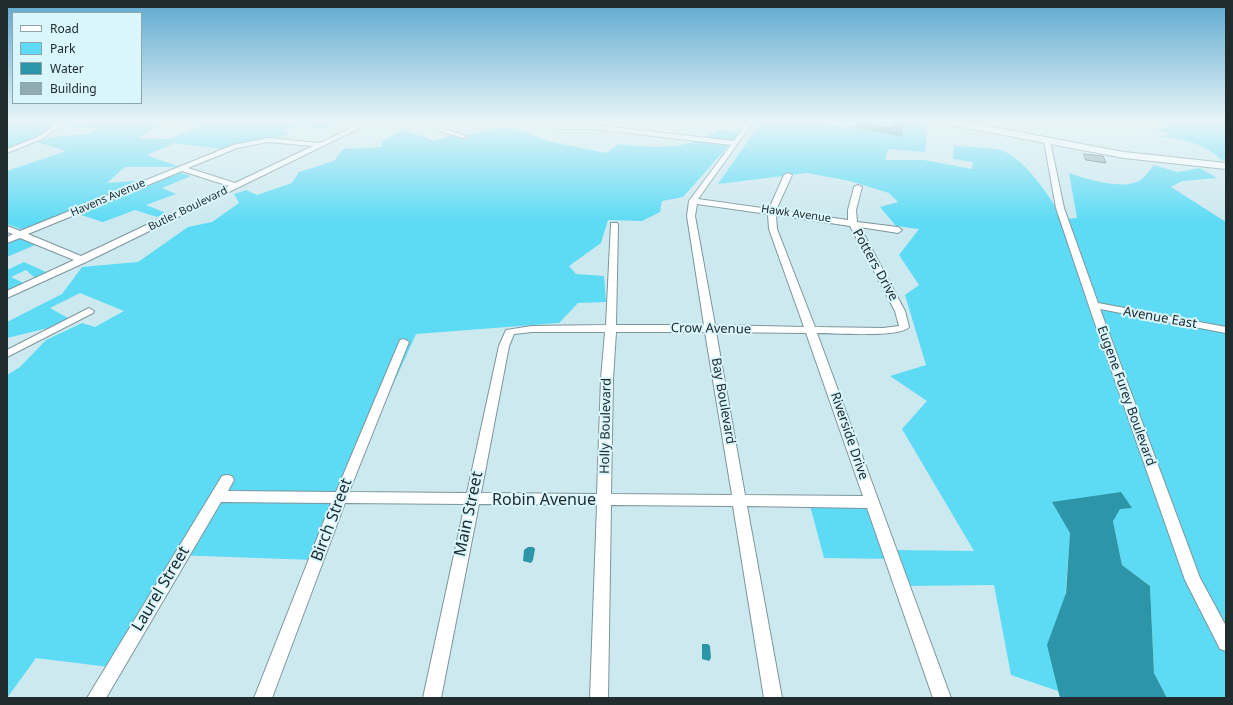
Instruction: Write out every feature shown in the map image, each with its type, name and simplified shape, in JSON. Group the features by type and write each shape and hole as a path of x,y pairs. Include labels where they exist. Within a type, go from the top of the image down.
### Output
{"highway":[{"path":"1123,155 1226,166"}],"street":[{"name":"Havens Avenue","path":"7,240 214,155"},
{"name":"Butler Boulevard","path":"7,295 301,155"},
{"path":"693,201 727,155"},
{"name":"Eugene Furey Boulevard","path":"1050,155 1053,178 1060,208 1192,580 1226,643"},
{"path":"181,168 237,186"},
{"name":"Riverside Drive","path":"788,175 772,211 773,229 942,698"},
{"name":"Potters Drive","path":"858,187 850,215 851,222 858,231 890,291 903,320"},
{"name":"Hawk Avenue","path":"693,201 851,222 898,230"},
{"name":"Bay Boulevard","path":"693,201 692,216 710,329 773,698"},
{"name":"Holly Boulevard","path":"599,698 607,379 612,328 614,225"},
{"path":"7,228 83,260"},
{"name":"Avenue East","path":"1094,306 1226,330"},
{"path":"7,354 89,311"},
{"name":"Crow Avenue","path":"510,332 532,329 612,328 898,330 904,327 903,320"},
{"name":"Main Street","path":"432,698 504,346 510,332"},
{"name":"Birch Street","path":"263,698 340,498 404,342"},
{"name":"Laurel Street","path":"96,698 227,480"},
{"name":"Robin Avenue","path":"217,496 472,500 872,502"}],"green space":[{"path":"54,155 147,155 179,167 125,167 107,183 148,180 23,230 7,224 7,171"},
{"path":"339,155 720,155 683,197 662,201 660,212 642,221 608,220 601,243 569,266 576,274 604,276 606,302 578,303 559,323 416,334 314,560 173,555 109,667 36,658 7,698 7,375 20,367 46,340 82,323 95,327 124,311 80,293 50,308 68,318 52,327 7,338 7,322 62,294 82,267 138,262 188,227 212,222 239,203 234,194 246,190 257,195 292,183 299,172 334,161"},
{"path":"738,155 886,155 885,160 924,160 972,169 973,162 953,159 953,155 1010,155 1026,168 1035,178 1051,199 1063,219 1077,218 1069,173 1104,183 1123,184 1139,181 1154,165 1177,172 1200,168 1217,178 1182,181 1171,187 1226,222 1226,698 1167,698 1154,673 1150,586 1122,565 1111,511 1121,492 1070,534 1058,691 1011,675 994,585 905,586 896,559 824,558 808,498 875,501 892,550 974,551 902,429 927,401 890,376 926,365 905,295 919,285 899,255 919,229 896,226 880,207 898,202 889,193 850,181 807,173 718,184"},
{"path":"1215,155 1226,155 1226,161 1221,160"},
{"path":"178,172 191,176 162,188 176,194 146,205 166,213 157,217 135,210 103,222 78,214"},
{"path":"19,237 35,245 7,257 7,242"},
{"path":"24,262 48,273 35,278 26,270 11,277 24,283 7,292 7,270"}],"water":[{"path":"1121,492 1132,508 1120,509 1113,521 1122,565 1150,586 1154,673 1167,698 1060,698 1047,645 1066,593 1070,533 1052,502"},
{"path":"528,547 533,547 535,549 531,563 523,561 524,550"},
{"path":"702,644 708,644 710,646 711,658 709,661 702,659"}],"building":[{"path":"1084,155 1103,156 1106,163 1086,160"}]}
